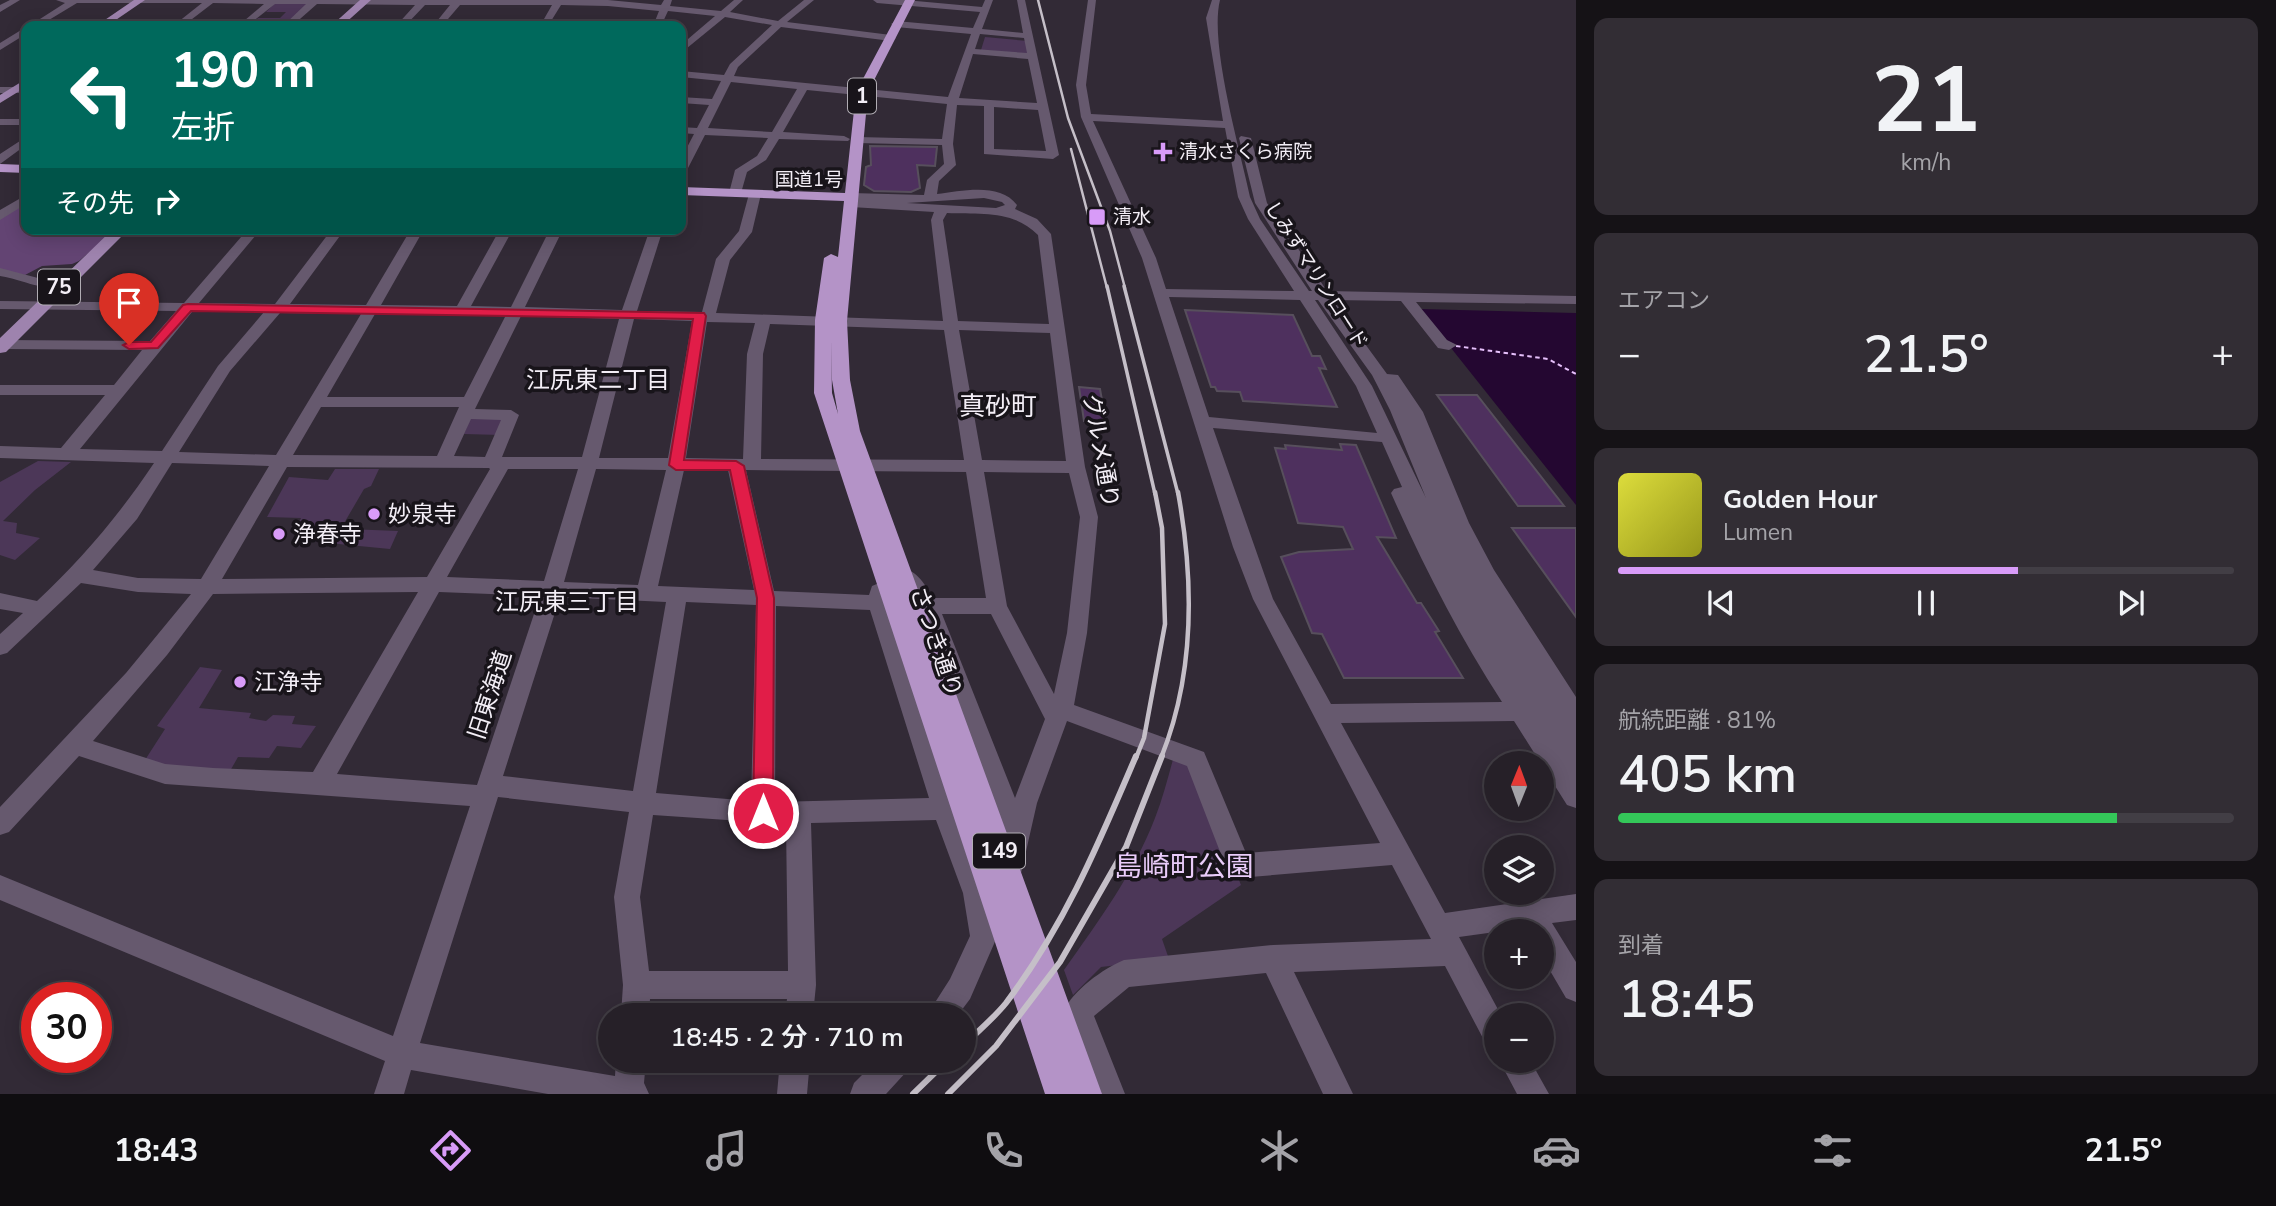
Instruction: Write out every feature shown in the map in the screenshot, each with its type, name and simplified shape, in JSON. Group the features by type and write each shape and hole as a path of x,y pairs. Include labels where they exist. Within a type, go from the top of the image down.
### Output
{"highway":[{"name":"国道1号","path":"885,37 897,24 904,1"},
{"name":"国道1号","path":"686,193 844,197 848,143 857,91 904,1"},
{"path":"0,164 21,166"},
{"name":"国道1号","path":"686,193 735,193 755,196"},
{"name":"さつき通り","path":"844,197 831,321 855,466 890,566"},
{"name":"さつき通り","path":"903,605 1060,1094"},
{"name":"さつき通り","path":"903,605 1086,1094"}],"main road":[{"path":"108,21 140,0"},
{"path":"115,21 146,0"},
{"path":"342,21 366,1"},
{"name":"75","path":"2,346 116,235"}],"street":[{"path":"0,9 16,0"},
{"path":"60,0 559,1 666,4 692,11 885,37"},
{"path":"41,21 75,0"},
{"path":"184,21 212,0"},
{"path":"248,21 273,0"},
{"path":"692,11 702,0"},
{"path":"686,45 739,0"},
{"path":"686,160 727,77 739,60 778,23 810,0"},
{"path":"877,0 987,5 952,101 945,142 950,165 933,180 937,220 951,326 997,606 1059,714 1196,759 1238,866 1400,853"},
{"path":"989,104 988,152 1054,155 1021,0"},
{"path":"1092,0 1081,85 1086,117 1149,258 1243,547 1263,599 1484,1011"},
{"name":"しみずマリンロード","path":"1216,0 1211,18 1215,52 1244,197 1254,219 1304,296 1380,375 1398,410 1451,537 1493,614 1576,740"},
{"name":"しみずマリンロード","path":"1225,0 1221,17 1224,53 1261,203 1323,296 1344,340"},
{"path":"293,21 315,1"},
{"path":"405,21 423,1"},
{"path":"441,21 458,1"},
{"path":"547,21 559,1"},
{"path":"659,21 666,4"},
{"path":"897,24 1029,36"},
{"path":"0,48 21,33"},
{"path":"686,40 692,40"},
{"path":"0,48 13,49"},
{"path":"969,51 1034,57"},
{"path":"686,74 952,101 1044,107"},
{"path":"735,193 741,170 760,160 804,86"},
{"path":"686,100 714,102"},
{"path":"1086,117 1230,125"},
{"path":"0,122 21,122"},
{"path":"686,130 848,143 945,142"},
{"path":"0,164 21,145"},
{"path":"646,593 676,465 704,316 723,259 745,232 755,196"},
{"path":"844,197 936,204"},
{"path":"0,216 21,202"},
{"name":"グルメ通り","path":"936,204 1008,210 1032,222 1044,234 1076,467 1089,517 1077,633 1059,714 1025,803 1004,891 960,989 950,1003"},
{"path":"66,454 250,235"},
{"path":"0,647 77,575 130,514 224,369 277,308 334,235"},
{"path":"0,824 75,745 177,630 208,587 414,235"},
{"path":"462,310 504,235"},
{"path":"443,462 467,408 554,235"},
{"name":"旧東海道","path":"402,1054 551,589 589,463 628,314 655,235"},
{"path":"0,272 37,282 64,283"},
{"path":"1160,293 1576,300"},
{"path":"1405,297 1443,345 1449,345"},
{"path":"0,305 517,311 1056,329"},
{"path":"763,813 766,598 744,466 755,354 764,318"},
{"path":"1344,340 1440,580 1471,636 1576,797"},
{"path":"1344,340 1379,362 1413,407 1424,426 1447,494 1473,550 1575,713"},
{"path":"2,346 154,346"},
{"path":"0,390 119,390"},
{"path":"316,402 467,408 512,415 496,463 432,584 319,783"},
{"path":"1202,422 1383,438"},
{"path":"1383,438 1468,601 1576,770"},
{"path":"0,452 283,461 1076,467"},
{"path":"890,566 903,605 944,809 976,893 983,934"},
{"path":"890,566 903,605 1016,833"},
{"path":"77,575 138,585 208,587 432,584 903,605 997,606"},
{"path":"636,1003 637,985 627,897 677,595"},
{"path":"0,601 40,610"},
{"path":"1325,714 1520,711 1575,713"},
{"path":"75,745 165,774 213,779 488,791 763,813 944,809"},
{"path":"799,813 800,1003"},
{"path":"0,887 402,1054 630,1094 631,1073"},
{"path":"1552,919 1576,907"},
{"path":"1110,1094 1078,1011 1124,974 1484,934"},
{"path":"1554,952 1576,988"},
{"path":"1273,959 1338,1094"},
{"path":"637,985 802,985"},
{"path":"389,1094 402,1054"},
{"path":"792,1094 794,1073"},
{"path":"865,1094 885,1073"},
{"path":"1521,1073 1534,1094"}],"green space":[{"path":"276,2 311,2 292,21 255,21 258,18 280,18 286,12 266,12"},
{"path":"985,37 1028,41 1031,54 981,50"},
{"path":"471,417 507,418 501,435 464,434"},
{"path":"38,461 71,462 35,490 3,521 17,523 16,533 40,538 15,560 0,555 0,482"},
{"path":"335,469 379,469 371,486 364,489 343,525 348,529 398,531 390,549 297,540 305,524 299,523 301,518 267,517 289,477 328,480"},
{"path":"200,667 222,670 199,708 251,713 249,718 266,721 273,715 295,716 292,724 316,726 301,748 277,746 269,758 238,757 230,771 174,768 145,760 165,729 157,726"},
{"name":"島崎町公園","path":"1174,756 1191,761 1241,885 1162,939 1169,959 1101,967 1073,995 1064,970 1090,934 1137,858 1158,810"}],"shaded area":[{"path":"21,203 21,235 107,237 72,264 42,266 25,275 0,270 0,215"},
{"path":"1420,309 1576,313 1576,505"}],"building":[{"path":"870,146 937,147 935,166 917,165 920,188 911,192 874,191 864,185 866,167 871,165"},
{"path":"1185,310 1293,315 1312,356 1320,356 1326,369 1319,368 1337,407 1243,401 1240,392 1217,391 1215,387 1211,387"},
{"path":"1079,387 1100,389 1106,423 1084,421"},
{"path":"1437,395 1477,395 1564,506 1518,506"},
{"path":"1340,444 1356,445 1396,538 1377,537 1417,603 1421,603 1439,631 1435,632 1463,678 1344,678 1322,634 1312,633 1281,557 1299,552 1353,549 1343,527 1298,523 1275,448 1286,449 1285,445 1342,450"},
{"path":"1512,528 1576,528 1576,617"}],"ferry route":[{"path":"1456,346 1548,359 1576,374"}],"railway":[{"path":"1038,0 1068,118 1110,231 1125,288"},
{"path":"1071,149 1107,288"},
{"path":"1107,286 1155,494"},
{"path":"1124,286 1178,494"},
{"path":"1136,758 1144,738 1165,624 1162,528 1155,492"},
{"path":"1161,758 1172,726 1186,660 1189,593 1178,492"},
{"path":"976,1033 1006,1003 1046,944 1094,853 1136,756"},
{"path":"948,1094 996,1046 1060,962 1126,847 1162,756"},
{"path":"913,1094 935,1073"}],"place":[{"name":"清水さくら病院","path":"1163,152"},
{"name":"清水","path":"1097,217"},
{"name":"妙泉寺","path":"374,514"},
{"name":"浄春寺","path":"279,534"},
{"name":"江浄寺","path":"240,682"}],"district":[{"name":"江尻東二丁目","path":"598,380"},
{"name":"真砂町","path":"998,406"},
{"name":"江尻東三丁目","path":"567,602"}],"route":[{"path":"129,345 154,346 188,307 700,316 676,465 736,466 766,598 763,813"}]}
